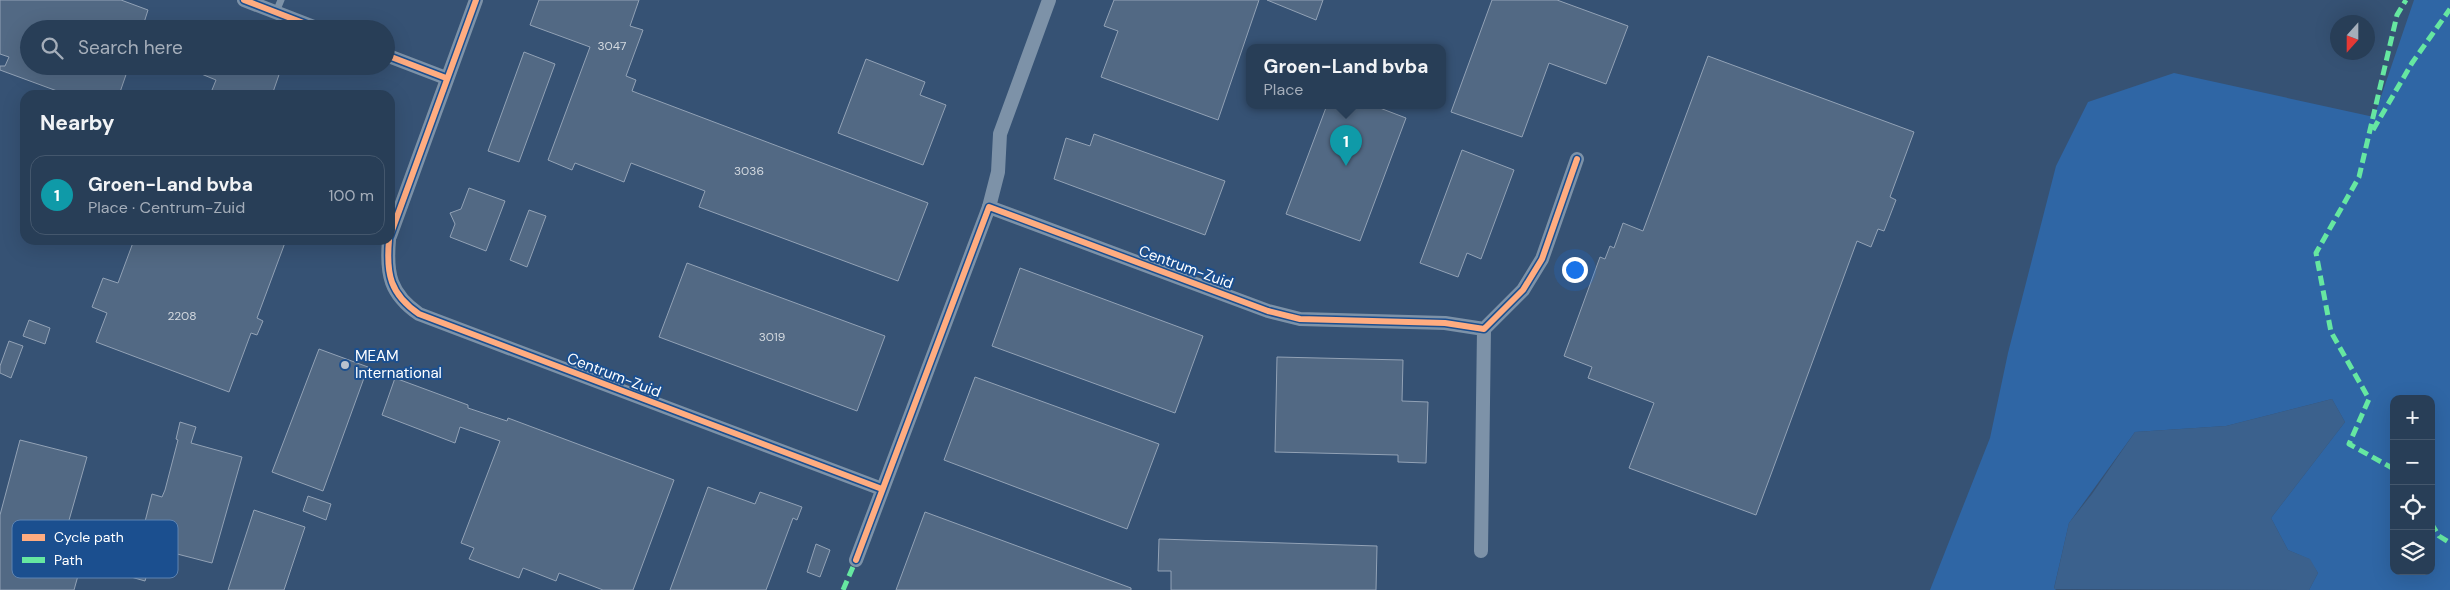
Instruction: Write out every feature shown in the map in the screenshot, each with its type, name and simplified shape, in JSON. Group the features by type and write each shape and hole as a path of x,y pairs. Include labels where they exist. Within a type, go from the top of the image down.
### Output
{"street":[{"path":"244,0 279,6 303,20"},
{"path":"395,222 476,0"},
{"path":"856,560 988,207 998,172 1000,134 1049,0"},
{"path":"395,58 446,78"},
{"path":"1481,551 1484,330 1523,290 1542,259 1577,159"},
{"name":"Centrum-Zuid","path":"988,207 1268,311 1300,319 1445,323 1484,330"},
{"name":"Centrum-Zuid","path":"389,245 388,274 406,305 419,314 882,489"}],"shaded area":[{"path":"2414,0 2450,0 2450,590 2309,590 2318,573 2309,559 2288,550 2271,518 2345,422 2332,399 2226,426 2135,432 2069,523 2054,588 2056,590 1930,590 1990,438 2008,353 2056,166 2088,102 2174,73 2374,117"},
{"path":"2332,399 2345,422 2271,518 2288,550 2310,559 2318,573 2309,590 2054,589 2069,523 2092,494 2135,432 2226,426"}],"building":[{"path":"0,0 121,0 148,10 145,20 20,20 20,75 126,75 121,90 54,90 0,70 0,66 5,66 9,57 0,54"},
{"path":"539,0 639,0 630,26 643,30 626,76 636,80 632,91 928,203 898,281 699,207 705,191 631,163 624,182 575,163 572,170 548,160 590,47 530,25"},
{"path":"1114,0 1259,0 1218,120 1101,77 1118,31 1104,26"},
{"path":"1267,0 1323,0 1316,20"},
{"path":"1492,0 1557,0 1628,26 1606,84 1549,63 1522,137 1451,112"},
{"path":"524,52 555,64 519,162 488,151"},
{"path":"1708,56 1914,132 1890,197 1896,200 1884,231 1878,229 1871,247 1857,241 1756,515 1629,468 1654,403 1588,378 1592,367 1564,356 1600,257 1605,259 1610,246 1614,248 1623,223 1643,231"},
{"path":"866,59 925,82 920,95 946,105 923,165 838,133"},
{"path":"204,75 279,75 274,90 212,90 216,80"},
{"path":"1325,109 1382,109 1406,118 1360,241 1286,214"},
{"path":"1094,134 1225,181 1205,235 1054,179 1066,138 1090,146"},
{"path":"1462,150 1514,170 1481,259 1467,253 1458,277 1420,263"},
{"path":"469,188 505,201 486,251 450,237 455,224 450,213 461,209"},
{"path":"529,210 546,216 527,267 510,260"},
{"path":"132,245 284,245 257,318 263,321 257,335 251,333 229,392 96,342 107,313 92,307 103,278 118,283"},
{"path":"687,263 885,336 857,411 659,337"},
{"path":"1020,268 1203,336 1175,413 992,346"},
{"path":"29,320 50,328 45,344 23,336"},
{"path":"9,341 23,346 11,378 0,373 0,366"},
{"path":"319,349 368,367 323,491 272,472"},
{"path":"1277,357 1403,360 1402,401 1428,402 1426,463 1398,462 1398,455 1275,452"},
{"path":"975,377 1159,444 1127,529 944,460"},
{"path":"395,378 468,405 468,408 507,421 508,418 674,480 633,590 603,590 559,573 556,581 523,568 519,578 469,559 474,548 461,543 500,441 460,427 455,443 382,415"},
{"path":"180,422 196,427 191,443 242,457 212,563 178,554 178,520 145,520 152,494 162,497 165,490 178,440 176,439"},
{"path":"20,440 87,457 69,520 12,520 12,578 77,578 74,590 0,590 0,515"},
{"path":"708,487 755,504 760,492 802,507 797,520 793,518 766,590 670,590"},
{"path":"308,496 331,504 326,520 303,511"},
{"path":"254,510 305,527 284,590 228,590"},
{"path":"925,512 1131,588 1131,590 896,590"},
{"path":"1159,539 1377,546 1376,590 1171,590 1171,571 1158,571"},
{"path":"816,544 830,550 820,577 807,572"},
{"path":"134,578 146,578 145,581"}],"marked path":[{"path":"2390,467 2349,444 2369,399 2331,332 2316,253 2359,177 2397,15 2406,0"},
{"path":"2373,130 2412,63 2450,9"},
{"path":"2435,530 2439,536 2450,543"},
{"path":"843,590 856,560"}],"cycle path":[{"path":"244,0 296,20"},
{"path":"395,222 476,0"},
{"path":"395,58 446,78"},
{"path":"856,560 989,207 1268,311 1300,319 1445,323 1484,329 1523,290 1542,259 1577,159"},
{"path":"389,245 388,263 392,282 402,299 419,314 882,489"}],"place":[{"name":"Groen-Land bvba","path":"1346,166"},
{"name":"MEAM International","path":"345,365"}]}
